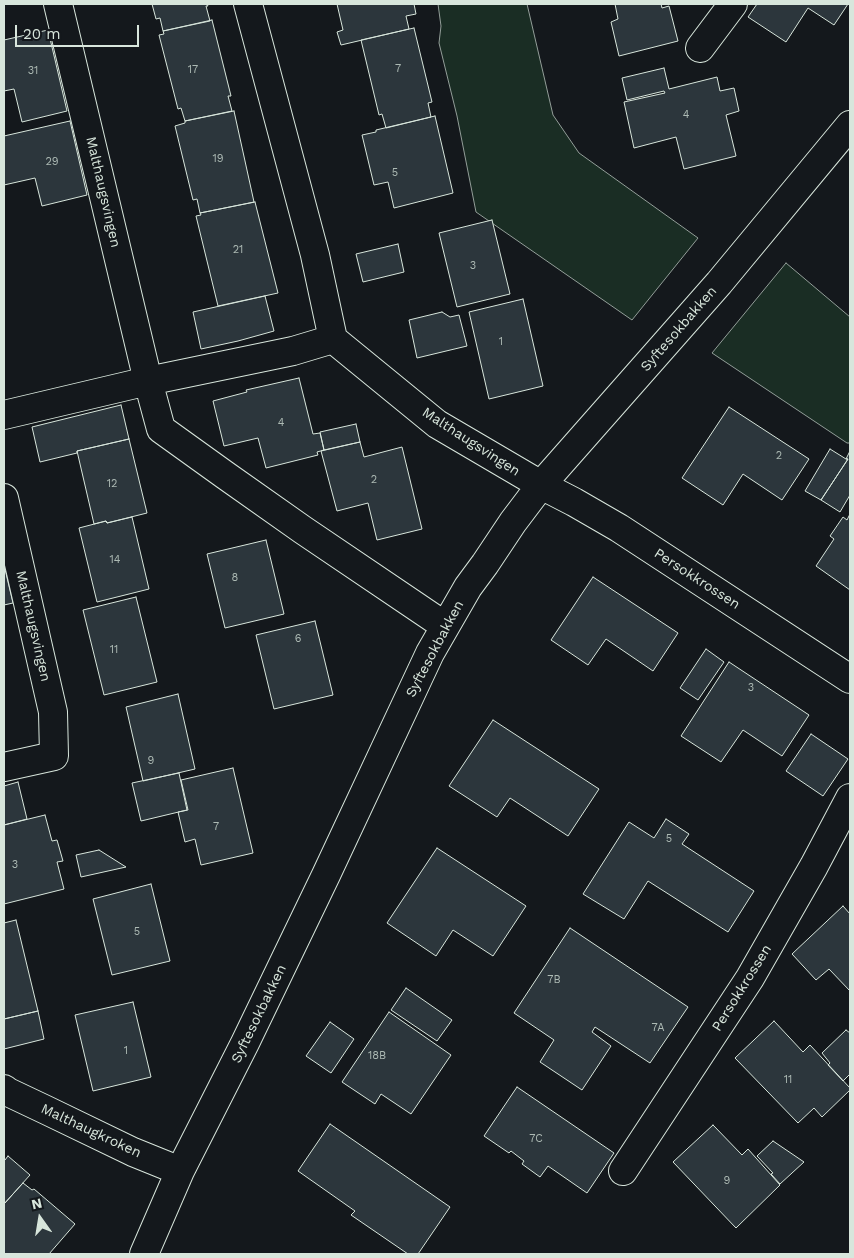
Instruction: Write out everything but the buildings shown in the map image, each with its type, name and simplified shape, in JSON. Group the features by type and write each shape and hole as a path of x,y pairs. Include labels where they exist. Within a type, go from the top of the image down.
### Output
{"street":[{"name":"Malthaugsvingen","path":"58,4 161,429 303,530 445,626"},
{"path":"4,415 148,381 293,351 333,339 315,255 248,4"},
{"path":"700,48 733,4"},
{"name":"Syftesokbakken","path":"144,1254 180,1171 245,1043 430,653 468,587 541,485 719,283 850,124"},
{"name":"Malthaugsvingen","path":"333,339 437,424 541,485"},
{"name":"Persokkrossen","path":"541,485 619,528 850,680"},
{"name":"Malthaugsvingen","path":"4,498 53,712 54,756 4,767"},
{"name":"Persokkrossen","path":"623,1171 750,978 814,866 850,798"},
{"name":"Malthaugkroken","path":"4,1089 133,1152 180,1171"}],"green space":[{"path":"438,4 527,4 553,115 579,153 698,238 632,320 476,212 457,116 439,43 441,26"},
{"path":"786,263 850,317 850,443 847,443 712,353"}]}
